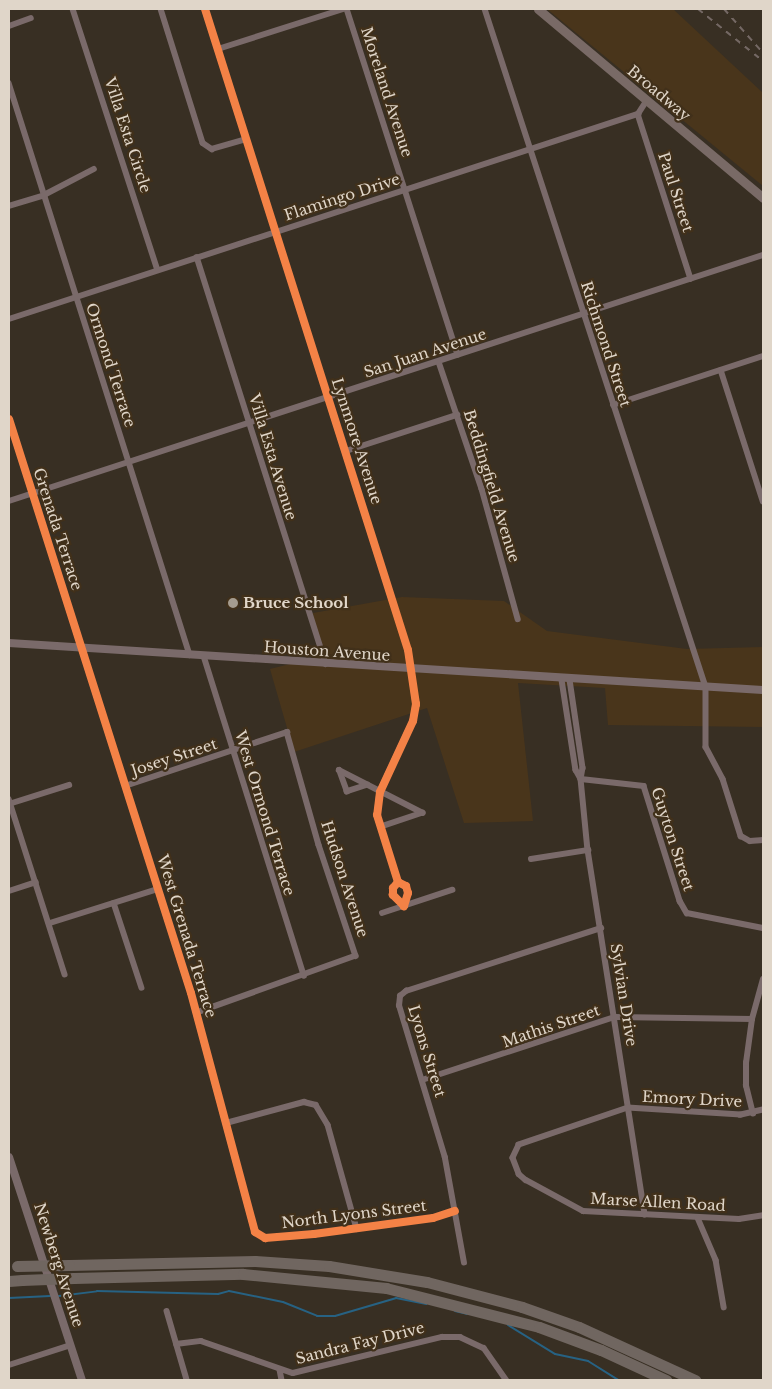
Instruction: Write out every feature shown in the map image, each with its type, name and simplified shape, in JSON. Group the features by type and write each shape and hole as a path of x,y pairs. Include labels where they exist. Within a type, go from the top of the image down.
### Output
{"highway":[{"path":"13,1267 264,1262 329,1266 426,1282 522,1307 579,1327 695,1380"},
{"path":"9,1281 243,1274 386,1288 539,1327 601,1350 666,1380"}],"main road":[{"name":"Broadway","path":"538,9 763,198"}],"street":[{"name":"Villa Esta Circle","path":"73,9 158,270"},
{"path":"161,9 203,144 212,149 246,139"},
{"name":"Lynmore Avenue","path":"205,9 408,650 416,704 414,721 380,792 377,815 398,882 406,886 408,893 404,906 393,895 393,888 398,882"},
{"path":"218,49 343,9"},
{"name":"Moreland Avenue","path":"347,9 458,355"},
{"name":"Richmond Street","path":"485,9 582,314 706,686 706,746 723,780 742,836 750,841 763,840"},
{"path":"9,26 31,18"},
{"name":"Ormond Terrace","path":"9,83 190,655"},
{"path":"638,114 647,100"},
{"name":"Flamingo Drive","path":"9,318 638,114"},
{"name":"Paul Street","path":"638,114 691,279"},
{"path":"9,206 44,195 94,169"},
{"name":"San Juan Avenue","path":"9,501 763,255"},
{"name":"Villa Esta Avenue","path":"197,257 326,664"},
{"path":"613,406 763,356"},
{"name":"Beddingfield Avenue","path":"438,362 491,516 518,619"},
{"path":"721,370 763,501"},
{"path":"346,451 457,415"},
{"name":"Grenada Terrace","path":"9,419 82,648"},
{"name":"Houston Avenue","path":"9,643 566,680 763,690"},
{"name":"West Grenada Terrace","path":"82,648 197,1013 257,1235"},
{"name":"West Ormond Terrace","path":"204,656 304,976"},
{"name":"Sylvian Drive","path":"566,680 583,768 581,779 588,850 645,1215"},
{"name":"Josey Street","path":"125,786 287,732"},
{"name":"Hudson Avenue","path":"287,732 356,956 304,976"},
{"path":"368,785 347,792 339,770 423,813 381,827"},
{"name":"Guyton Street","path":"581,779 644,786 680,901 687,913 763,928"},
{"path":"65,974 50,923 9,802 69,785"},
{"path":"531,859 588,850"},
{"path":"9,891 36,882"},
{"path":"50,923 158,889"},
{"path":"382,913 452,890"},
{"path":"114,903 142,988"},
{"name":"Lyons Street","path":"464,1264 445,1158 399,1006 403,992 601,928"},
{"path":"197,1013 304,976"},
{"path":"753,1114 746,1072 752,1019 763,979"},
{"name":"Mathis Street","path":"422,1080 615,1017 752,1019"},
{"path":"226,1122 304,1102 316,1105 328,1126 357,1229"},
{"name":"Emory Drive","path":"534,1140 628,1108 753,1114 763,1110"},
{"name":"Marse Allen Road","path":"534,1140 519,1145 513,1152 516,1168 526,1180 583,1211 739,1219 763,1215"},
{"name":"Newberg Avenue","path":"9,1158 82,1380"},
{"name":"North Lyons Street","path":"257,1235 270,1238 357,1229 433,1218 455,1211"},
{"path":"698,1218 716,1260 724,1307"},
{"path":"167,1311 187,1380"},
{"name":"Sandra Fay Drive","path":"176,1344 202,1341 293,1373 453,1336 468,1338 484,1348 506,1380"},
{"path":"9,1365 71,1345"},
{"path":"280,1370 282,1380"}],"shaded area":[{"path":"547,9 673,9 763,93 763,186"},
{"path":"402,597 504,601 547,631 687,649 763,647 763,727 608,725 605,688 518,683 533,821 464,823 427,708 294,752 270,669 318,657 313,613"}],"waterway":[{"path":"59,1296 97,1291 218,1294 229,1291 283,1302 317,1316 335,1316 396,1298 426,1304"},
{"path":"9,1298 50,1296"},
{"path":"455,1311 467,1314"},
{"path":"508,1325 555,1354 588,1361 618,1380"}],"railway":[{"path":"698,9 763,61"},
{"path":"724,9 763,53"}],"cycle path":[{"path":"205,9 408,650 416,704 413,721 380,792 377,815 398,882 406,886 408,893 404,906 393,895 393,888 398,882"},
{"path":"9,419 191,993 255,1232 265,1238 314,1234 433,1218 455,1211"}],"place":[{"name":"Bruce School","path":"233,603"}]}
